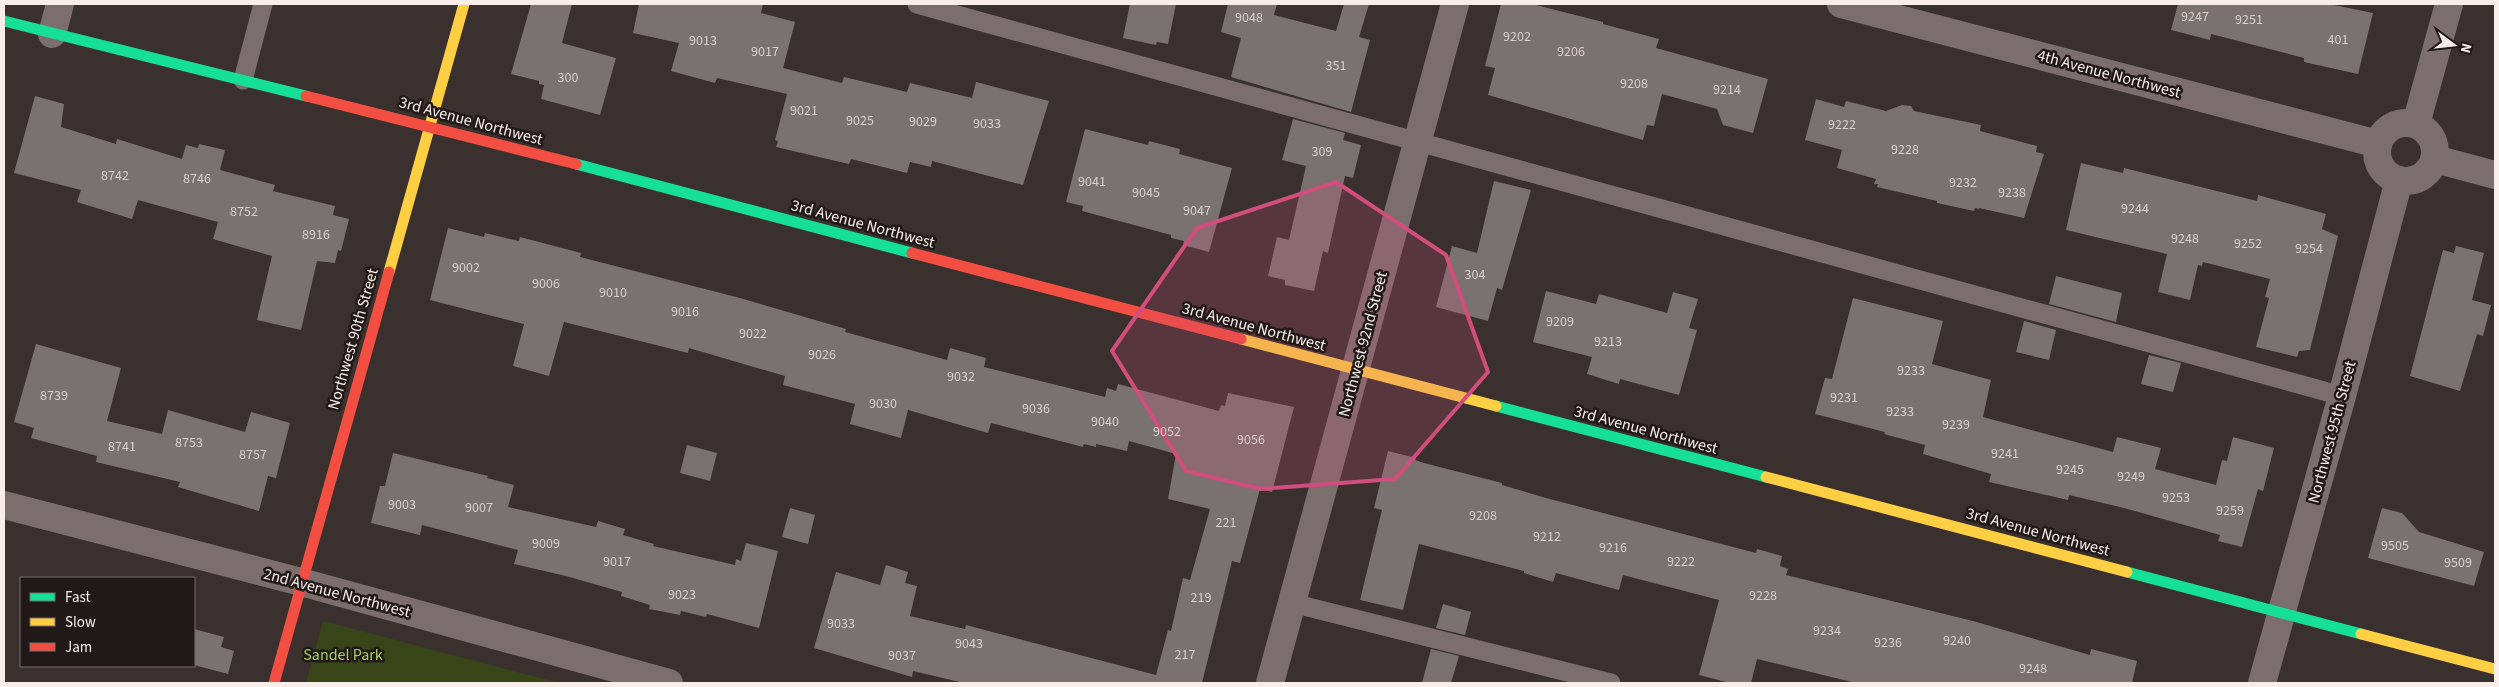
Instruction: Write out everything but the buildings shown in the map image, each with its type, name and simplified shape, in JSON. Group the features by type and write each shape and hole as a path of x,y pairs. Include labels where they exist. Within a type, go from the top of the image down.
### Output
{"street":[{"path":"52,34 60,4"},
{"name":"Northwest 90th Street","path":"274,683 464,4"},
{"name":"Northwest 92nd Street","path":"1270,683 1455,4"},
{"name":"4th Avenue Northwest","path":"1841,4 2378,144"},
{"path":"2416,124 2448,4"},
{"name":"3rd Avenue Northwest","path":"4,21 430,126 2495,669"},
{"path":"2402,122 2416,124 2428,132 2433,139 2436,149 2435,159 2424,176 2414,180 2399,180 2386,174 2380,165 2377,156 2378,144 2385,130 2393,125 2402,122"},
{"path":"2435,159 2495,175"},
{"name":"Northwest 95th Street","path":"2262,683 2342,396 2399,180"},
{"name":"2nd Avenue Northwest","path":"4,505 301,582 669,683"}],"lane":[{"path":"243,80 263,4"},
{"path":"917,4 2342,396"},
{"path":"1292,603 1611,683"}],"highlighted area":[{"path":"1336,182 1446,255 1488,372 1395,479 1261,489 1186,471 1112,351 1197,228"}],"green space":[{"name":"Sandel Park","path":"323,621 560,683 306,683"}],"traffic: fast":[{"path":"4,21 306,96"},
{"path":"576,164 912,253"},
{"path":"1496,406 1766,477"},
{"path":"2127,572 2361,634"}],"traffic: slow":[{"path":"389,272 464,4"},
{"path":"1241,339 1496,406"},
{"path":"1766,477 2127,572"},
{"path":"2361,634 2495,669"}],"traffic: jam":[{"path":"306,96 576,164"},
{"path":"912,253 1241,339"},
{"path":"274,683 389,272"}]}
